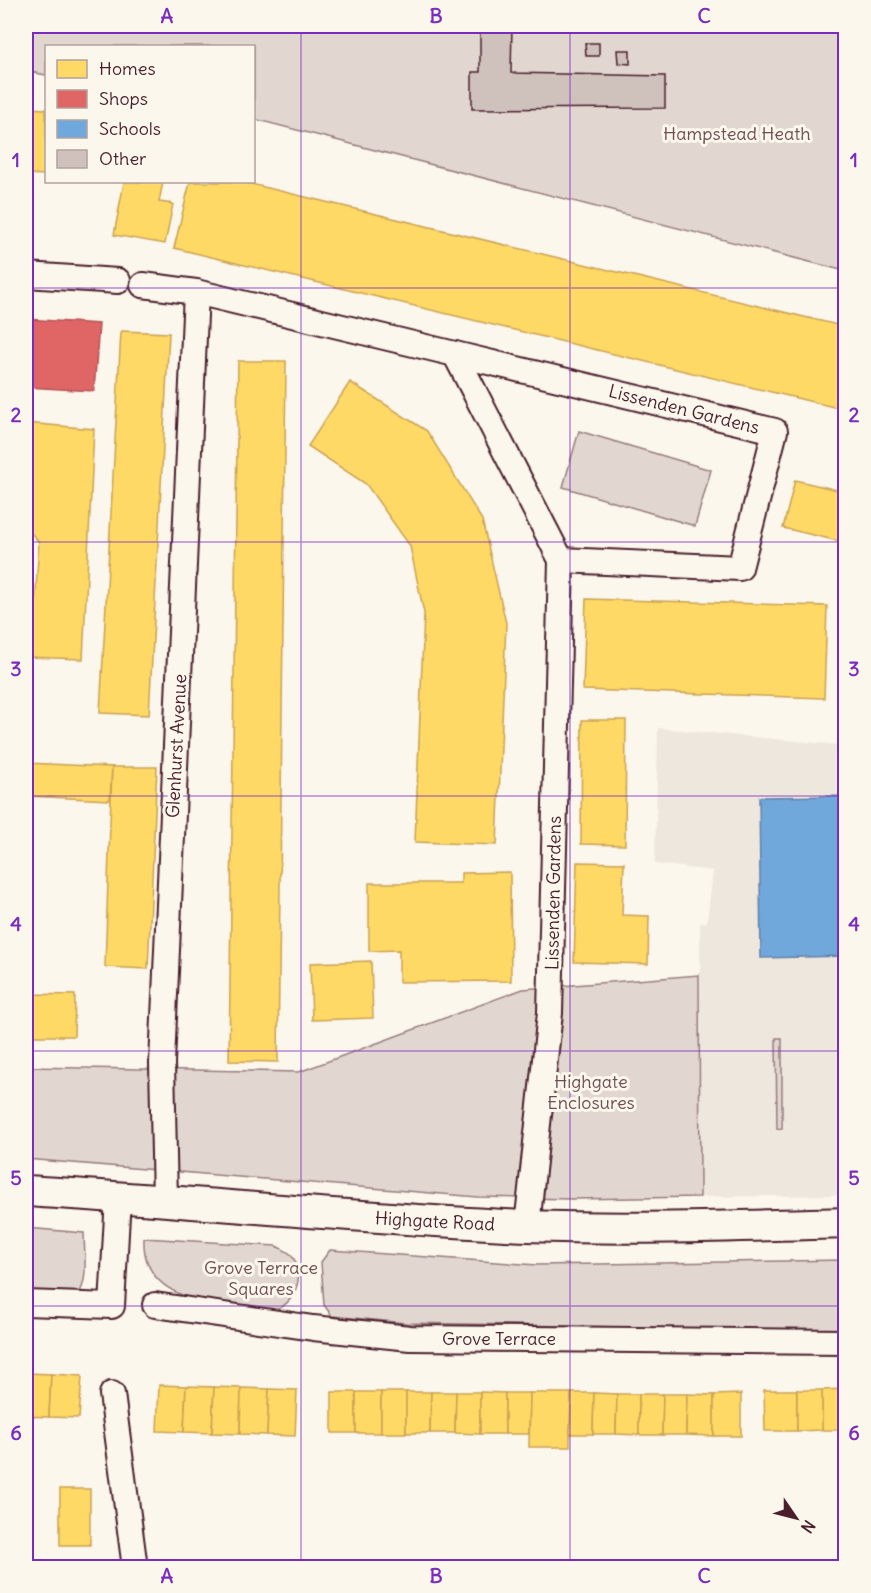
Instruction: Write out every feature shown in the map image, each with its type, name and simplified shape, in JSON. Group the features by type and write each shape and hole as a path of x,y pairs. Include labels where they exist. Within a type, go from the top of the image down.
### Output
{"street":[{"path":"26,275 118,281"},
{"name":"Lissenden Gardens","path":"143,285 196,292 775,431 740,568 561,560"},
{"name":"Glenhurst Avenue","path":"165,1200 162,1063 196,292"},
{"name":"Lissenden Gardens","path":"455,354 561,560 550,1012 527,1226"},
{"name":"Highgate Road","path":"26,1191 527,1226 629,1228 846,1222"},
{"path":"26,1304 112,1306 118,1197"},
{"name":"Grove Terrace","path":"155,1305 313,1328 410,1338 846,1342"},
{"path":"112,1394 135,1568"}],"shaded area":[{"path":"845,643 845,1195 700,1197 700,923 707,922 713,871 655,864 658,728 838,745"}],"green space":[{"name":"Hampstead Heath","path":"26,26 845,26 845,271 255,119 255,45 45,45 45,75 26,71"},
{"path":"579,431 711,470 695,526 563,487"},
{"name":"Highgate Enclosures","path":"699,975 700,1197 571,1199 478,1197 26,1159 26,1067 299,1072 523,989"},
{"path":"776,1038 782,1038 782,1128 777,1129"},
{"path":"26,1228 84,1233 85,1274 78,1295 32,1293 26,1285"},
{"name":"Grove Terrace Squares","path":"144,1238 276,1246 291,1254 296,1264 298,1280 296,1288 288,1302 274,1311 190,1298 171,1290 156,1278 147,1261"},
{"name":"Grove Terrace Squares","path":"330,1250 537,1265 845,1260 845,1331 406,1323 332,1316 324,1305 321,1262"}],"building: Homes":[{"path":"26,108 45,109 45,175 26,174"},
{"path":"124,183 163,183 159,202 173,204 165,244 114,235"},
{"path":"190,183 247,183 846,327 846,410 174,248"},
{"path":"121,331 169,333 149,715 100,713"},
{"path":"238,361 286,361 278,1062 229,1061"},
{"path":"350,382 427,431 482,520 506,623 497,845 415,842 424,613 410,546 366,484 308,446"},
{"path":"26,423 94,429 83,659 26,657 26,612 35,605 39,542 31,533 26,532"},
{"path":"795,480 846,492 846,530 843,542 783,528"},
{"path":"586,599 827,606 824,698 583,690"},
{"path":"582,720 626,720 625,845 581,844"},
{"path":"26,763 112,767 110,800 26,796"},
{"path":"112,767 157,767 148,969 105,967"},
{"path":"577,862 624,863 622,915 649,916 648,964 574,962"},
{"path":"510,872 511,981 399,982 399,950 369,951 369,883 461,883 461,873"},
{"path":"371,961 373,1018 312,1020 310,963"},
{"path":"26,994 75,995 74,1036 26,1036"},
{"path":"26,1373 51,1374 49,1417 26,1416"},
{"path":"51,1374 82,1376 79,1418 49,1417"},
{"path":"159,1385 186,1386 184,1432 157,1431"},
{"path":"186,1386 214,1387 212,1433 184,1432"},
{"path":"214,1387 241,1388 240,1434 212,1433"},
{"path":"241,1388 269,1389 267,1435 240,1434"},
{"path":"269,1389 297,1390 295,1436 267,1435"},
{"path":"846,1389 846,1430 822,1430 822,1390"},
{"path":"764,1390 797,1390 797,1431 765,1431"},
{"path":"797,1390 822,1390 822,1430 797,1431"},
{"path":"332,1392 356,1392 356,1433 332,1433"},
{"path":"356,1392 381,1392 381,1433 356,1433"},
{"path":"381,1392 406,1392 406,1433 381,1433"},
{"path":"406,1392 431,1392 430,1433 406,1433"},
{"path":"431,1392 456,1392 455,1433 430,1433"},
{"path":"456,1392 480,1392 480,1434 455,1433"},
{"path":"480,1392 505,1393 505,1434 480,1434"},
{"path":"505,1393 530,1393 529,1434 505,1434"},
{"path":"530,1393 571,1393 570,1447 529,1447"},
{"path":"571,1393 594,1393 593,1434 570,1434"},
{"path":"594,1393 617,1394 616,1434 593,1434"},
{"path":"617,1394 639,1394 639,1435 616,1434"},
{"path":"639,1394 663,1394 662,1435 639,1435"},
{"path":"663,1394 687,1394 686,1435 662,1435"},
{"path":"687,1394 714,1395 714,1436 686,1435"},
{"path":"741,1394 741,1436 714,1436 714,1395"},
{"path":"60,1489 90,1489 90,1545 60,1545"},
{"path":"40,1561 84,1562 84,1568 40,1568"}],"building: Shops":[{"path":"26,319 99,324 94,391 26,387"}],"building: Schools":[{"path":"846,772 846,956 761,958 759,797 840,796 841,778"}],"building: Other":[{"path":"480,26 512,26 511,73 665,76 665,108 472,109 472,72 480,72"},
{"path":"585,43 599,43 599,56 586,56"},
{"path":"617,50 630,50 630,64 618,63"}]}
